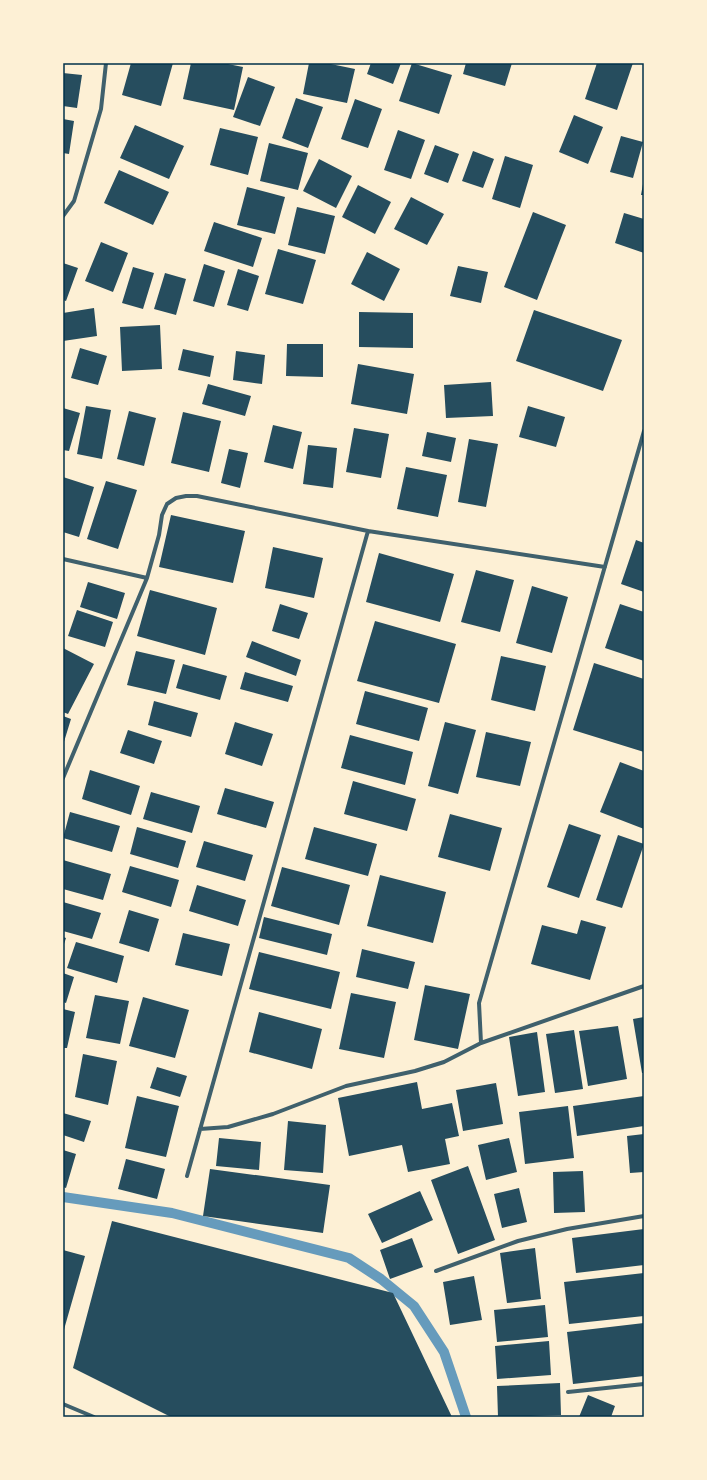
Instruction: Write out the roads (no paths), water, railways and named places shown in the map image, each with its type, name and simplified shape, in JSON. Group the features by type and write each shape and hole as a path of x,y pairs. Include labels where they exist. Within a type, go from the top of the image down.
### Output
{"street":[{"path":"63,216 74,200 101,109 106,63"},
{"path":"481,1043 479,1003 642,447 644,431"},
{"path":"63,778 147,578 159,535 162,515 167,504 176,498 197,496 368,531 606,567"},
{"path":"186,1176 368,531"},
{"path":"63,559 147,578"},
{"path":"200,1129 228,1127 273,1114 346,1086 415,1072 444,1062 481,1043 644,986"},
{"path":"436,1271 518,1241 567,1229 644,1216"},
{"path":"568,1392 644,1384"},
{"path":"63,1404 94,1417"}],"waterway":[{"path":"63,1197 172,1213 349,1258 381,1279 414,1306 444,1352 466,1417"}]}
